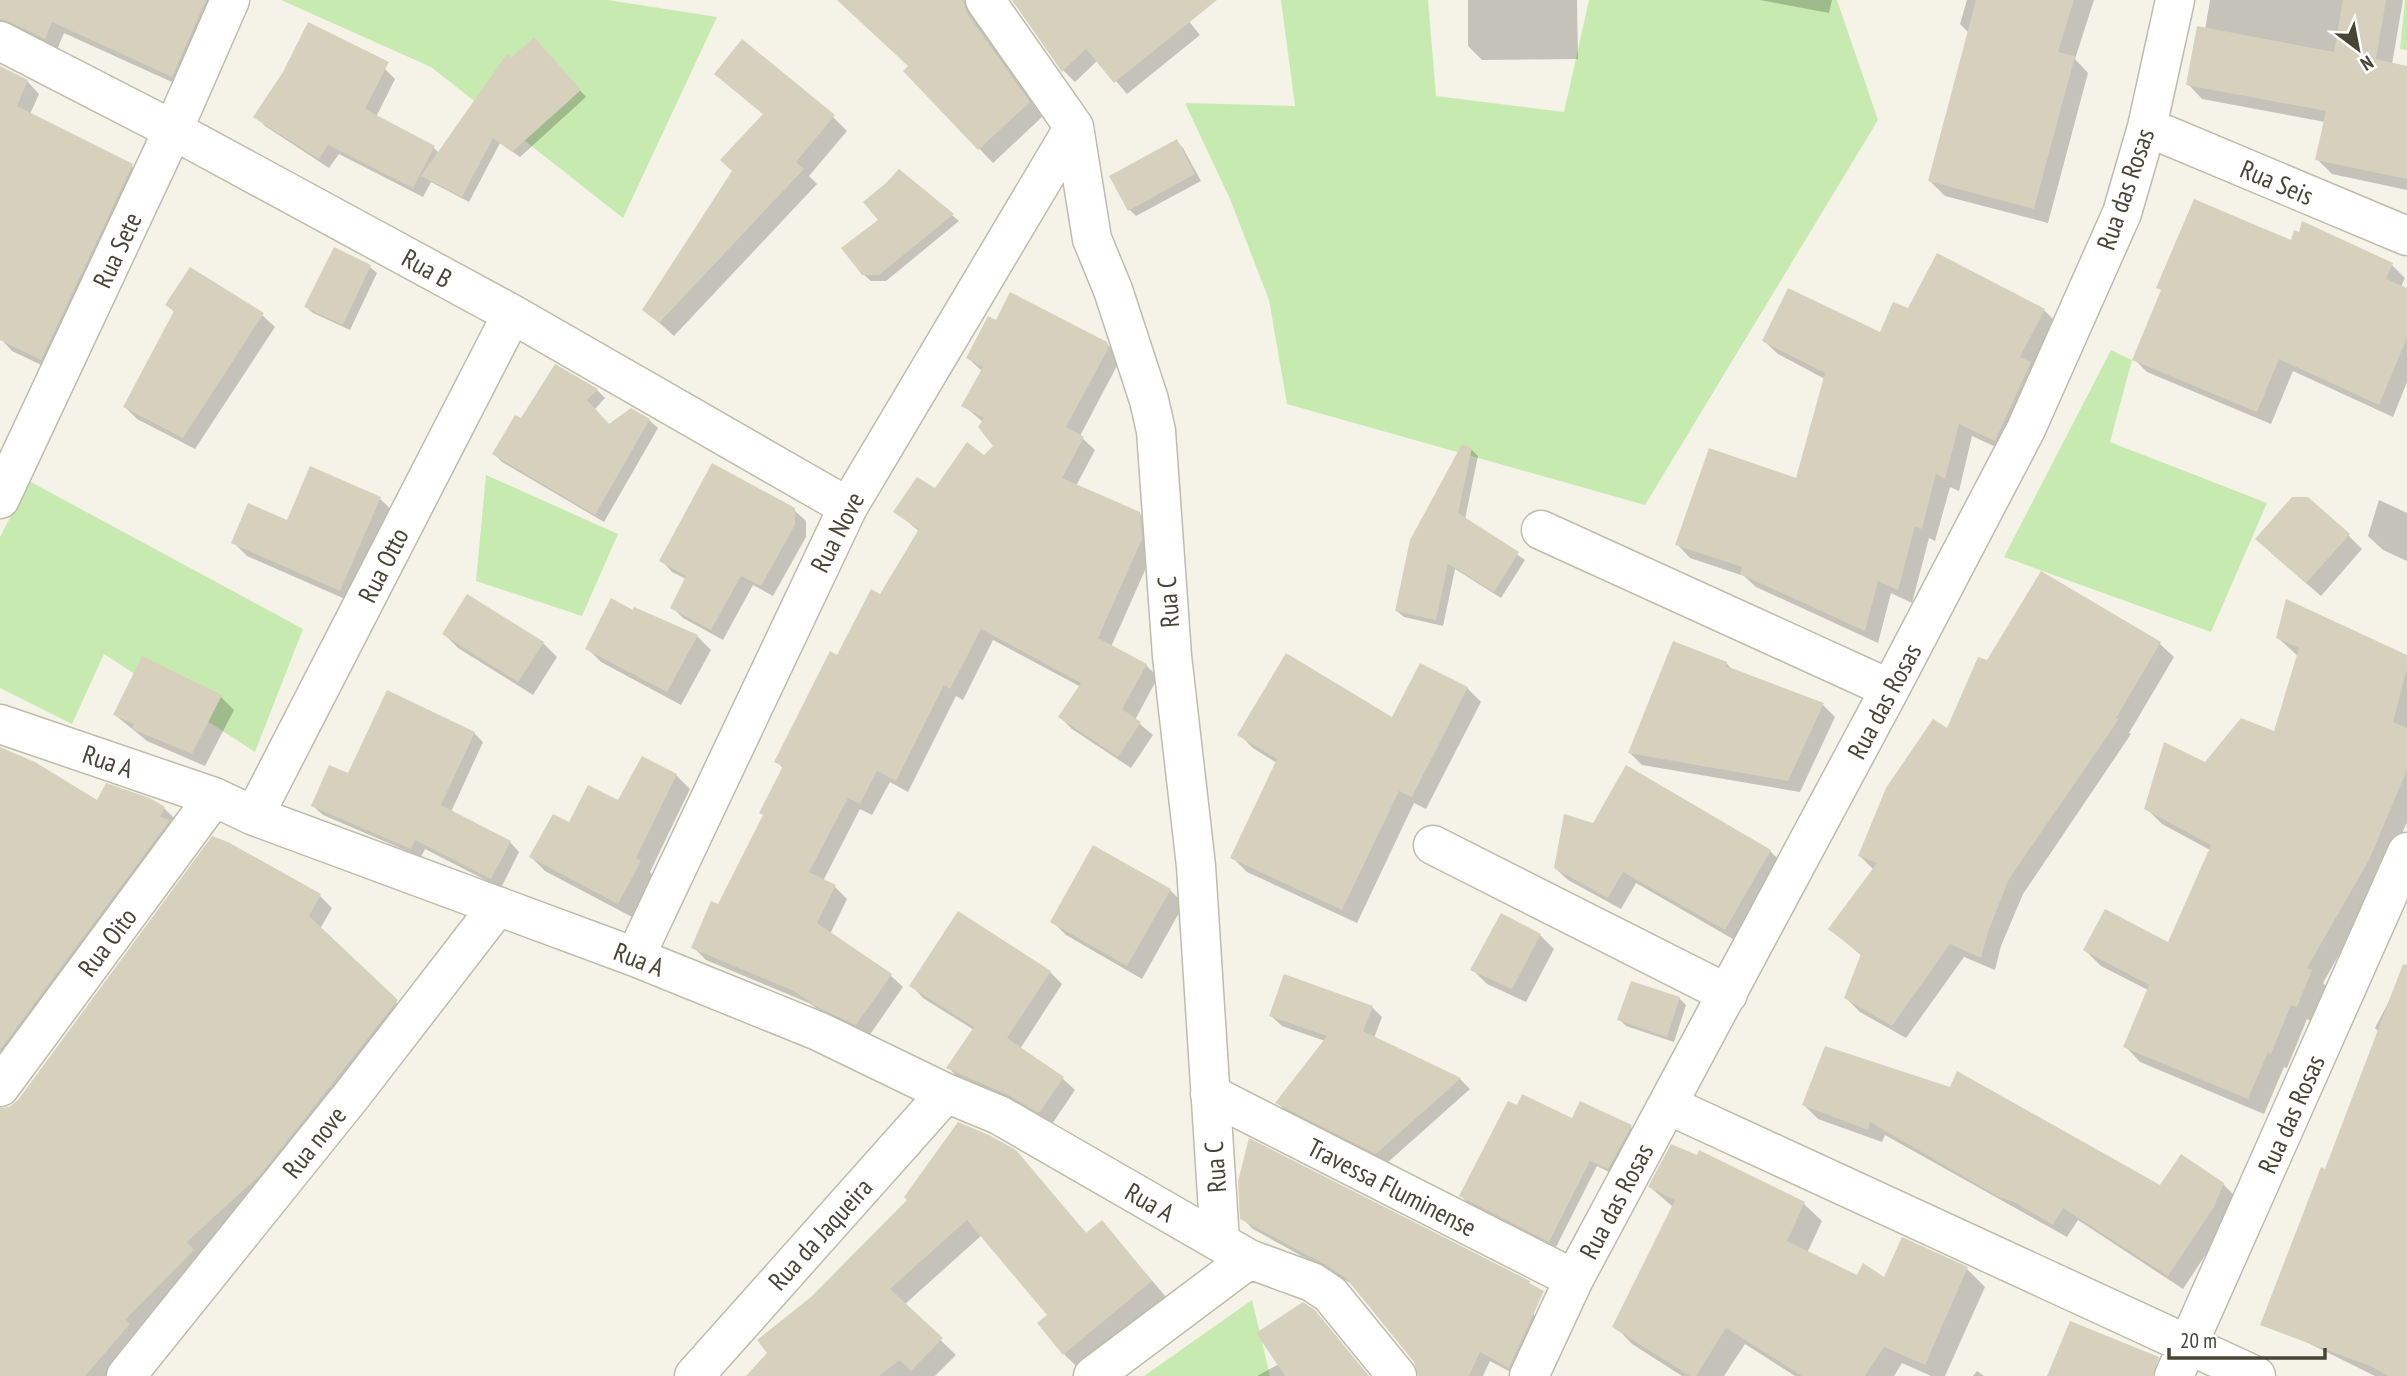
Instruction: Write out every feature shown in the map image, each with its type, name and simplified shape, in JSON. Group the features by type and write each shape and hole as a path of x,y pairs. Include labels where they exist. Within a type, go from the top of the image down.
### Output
{"street":[{"name":"Rua Sete","path":"0,499 173,130 230,0"},
{"name":"Rua C","path":"985,0 1074,127 1092,239 1113,290 1149,400 1156,431 1172,656 1196,866 1210,1094 1235,1250"},
{"name":"Rua das Rosas","path":"1529,1376 1574,1279 1728,994 2026,429 2122,213 2147,127 2175,0"},
{"name":"Rua B","path":"0,41 173,130 512,314 848,507"},
{"name":"Rua Nove","path":"635,957 848,507 1074,127"},
{"name":"Rua Seis","path":"2147,127 2407,236"},
{"name":"Rua Otto","path":"254,816 512,314"},
{"path":"1541,530 1890,689"},
{"name":"Rua A","path":"0,724 214,797 254,816 635,957 818,1031 946,1093 999,1115 1235,1250 1312,1282 1330,1294 1396,1376"},
{"name":"Rua Oito","path":"0,1087 214,797"},
{"path":"1433,845 1728,994"},
{"name":"Rua das Rosas","path":"2181,1361 2407,852"},
{"name":"Rua nove","path":"126,1376 352,1095 498,906"},
{"name":"Rua da Jaqueira","path":"694,1376 946,1093"},
{"name":"Travessa Fluminense","path":"1210,1094 1574,1279"},
{"path":"1668,1105 2181,1361 2256,1376"},
{"path":"1093,1376 1235,1250"}],"green space":[{"path":"281,0 608,0 717,17 623,218 431,67"},
{"path":"1281,0 1428,0 1436,96 1564,112 1589,0 1837,0 1878,120 1645,505 1287,404 1269,300 1230,199 1185,103 1295,106"},
{"path":"2407,0 2407,50 2400,49"},
{"path":"2111,350 2132,360 2110,442 2267,503 2211,632 2004,557"},
{"path":"486,475 618,534 582,616 476,581"},
{"path":"29,481 303,629 255,752 104,654 72,724 0,688 0,537"},
{"path":"1252,1300 1270,1376 1144,1376"}],"building":[{"path":"0,0 206,0 172,77 52,22 45,39 0,19"},
{"path":"837,0 963,0 967,13 1030,102 978,150 903,71 908,66"},
{"path":"1012,0 1217,0 1114,83 1086,49 1062,72"},
{"path":"1976,0 2074,0 2058,52 2075,56 2034,209 1928,181"},
{"path":"2343,0 2386,0 2376,59 2407,66 2407,179 2315,160 2326,111 2186,85 2197,26 2334,52"},
{"path":"308,22 389,62 365,109 435,146 413,188 328,145 319,159 253,117 283,72"},
{"path":"534,37 581,90 512,152 493,138 462,197 421,176 507,54 512,57"},
{"path":"742,39 835,115 796,162 804,169 659,323 642,310 732,171 720,160 763,114 714,74"},
{"path":"0,66 28,80 17,106 133,164 41,360 0,340"},
{"path":"1177,139 1195,174 1128,211 1109,176"},
{"path":"899,169 954,214 879,275 862,275 841,248 878,220 863,202"},
{"path":"2194,199 2291,240 2294,230 2299,232 2302,221 2393,263 2386,279 2407,288 2407,338 2379,405 2279,359 2257,412 2132,360 2161,290 2156,288"},
{"path":"334,247 371,265 343,325 304,307"},
{"path":"1937,253 2045,309 2020,357 2031,362 1995,441 1959,424 1945,479 1936,474 1922,529 1915,526 1898,590 1878,581 1865,631 1740,574 1742,567 1675,545 1709,448 1796,478 1825,373 1762,341 1788,288 1880,332 1893,302 1908,308"},
{"path":"190,267 264,313 183,438 123,407 174,311 165,305"},
{"path":"1010,292 1107,342 1109,347 1066,427 1084,437 1062,478 1140,512 1142,539 1098,638 1147,664 1122,709 1141,722 1118,757 1058,717 1081,683 981,629 950,689 944,685 896,781 877,771 860,804 848,798 809,872 836,885 817,923 892,974 856,1025 819,1008 794,991 691,948 711,901 718,904 763,815 759,813 783,766 774,762 830,651 837,655 871,589 880,594 919,529 893,512 917,477 935,488 967,442 984,455 993,446 978,427 984,418 961,406 983,367 966,358 988,316 996,320"},
{"path":"555,364 598,389 587,400 609,424 631,408 650,419 595,515 492,454 515,415 521,418"},
{"path":"1462,444 1472,448 1458,513 1519,552 1494,592 1448,564 1436,620 1395,611 1410,540"},
{"path":"712,463 795,508 795,525 761,586 741,576 711,630 670,608 686,576 659,561"},
{"path":"310,466 381,497 340,591 231,543 248,503 287,520"},
{"path":"2292,497 2308,497 2350,534 2306,583 2255,539"},
{"path":"2041,571 2161,642 2116,718 2119,719 2009,879 1981,958 1950,944 1892,1026 1844,998 1861,954 1828,929 1877,863 1858,856 1886,788 1933,719 1947,728 1978,657 1987,660"},
{"path":"467,594 544,642 518,682 442,634"},
{"path":"611,598 633,610 634,607 698,635 667,692 585,649"},
{"path":"2286,599 2407,655 2407,667 2393,722 2407,728 2407,770 2369,860 2307,968 2312,970 2297,1007 2291,1005 2271,1054 2268,1052 2248,1099 2123,1047 2149,985 2083,950 2105,909 2168,942 2211,845 2144,809 2164,742 2205,762 2241,718 2274,731 2299,648 2276,638"},
{"path":"1673,641 1727,662 1726,666 1824,703 1788,781 1628,753"},
{"path":"1286,653 1392,717 1420,663 1468,687 1412,797 1399,791 1342,910 1230,858 1277,759 1237,735"},
{"path":"142,656 222,695 192,754 132,729 134,724 113,715"},
{"path":"387,690 475,732 441,805 511,841 491,879 415,840 411,849 311,806 329,765 348,773"},
{"path":"0,747 35,762 97,800 106,783 150,798 165,807 160,817 170,820 0,1050"},
{"path":"642,756 677,774 636,858 641,861 618,904 529,857 553,814 569,822 588,785 618,800"},
{"path":"1626,765 1771,850 1725,930 1623,872 1608,898 1554,868 1564,814 1593,823"},
{"path":"212,836 228,842 321,894 309,916 398,1000 261,1174 187,1242 194,1250 125,1320 130,1324 85,1376 0,1376 0,1108 9,1107 18,1100"},
{"path":"1093,845 1171,889 1127,966 1050,922"},
{"path":"958,911 1051,971 1007,1038 1064,1077 1039,1113 1008,1095 946,1068 974,1027 909,986"},
{"path":"1501,913 1541,934 1512,989 1470,970"},
{"path":"2403,964 2407,965 2407,1376 2389,1376 2370,1366 2260,1325 2321,1167 2325,1169"},
{"path":"1284,974 1373,1006 1363,1031 1461,1078 1376,1154 1275,1103 1327,1036 1269,1016"},
{"path":"1631,981 1680,997 1667,1037 1617,1020"},
{"path":"1825,1046 1950,1087 1957,1071 2160,1185 2181,1154 2224,1183 2214,1207 2168,1276 2063,1208 2053,1225 1870,1122 1868,1130 1802,1105"},
{"path":"1522,1094 1572,1118 1580,1101 1632,1125 1608,1169 1590,1161 1549,1242 1459,1196 1508,1101 1517,1105"},
{"path":"958,1122 1016,1150 1086,1233 1102,1220 1152,1281 1063,1355 1037,1323 1047,1315 967,1220 890,1289 943,1338 911,1371 900,1360 879,1376 746,1376 767,1353 757,1340 811,1297 907,1200 904,1197"},
{"path":"1249,1138 1530,1281 1529,1283 1544,1291 1509,1368 1480,1352 1469,1376 1418,1376 1414,1362 1346,1278 1240,1219 1238,1181"},
{"path":"1671,1144 1697,1155 1699,1150 1805,1202 1787,1241 1857,1275 1863,1263 1884,1277 1902,1237 1968,1267 1925,1365 1884,1347 1865,1376 1802,1376 1726,1328 1696,1376 1690,1376 1612,1327 1675,1200 1648,1187"},
{"path":"1303,1302 1315,1310 1369,1376 1285,1376 1256,1333"},
{"path":"2070,1321 2159,1357 2153,1376 2047,1376"}]}
